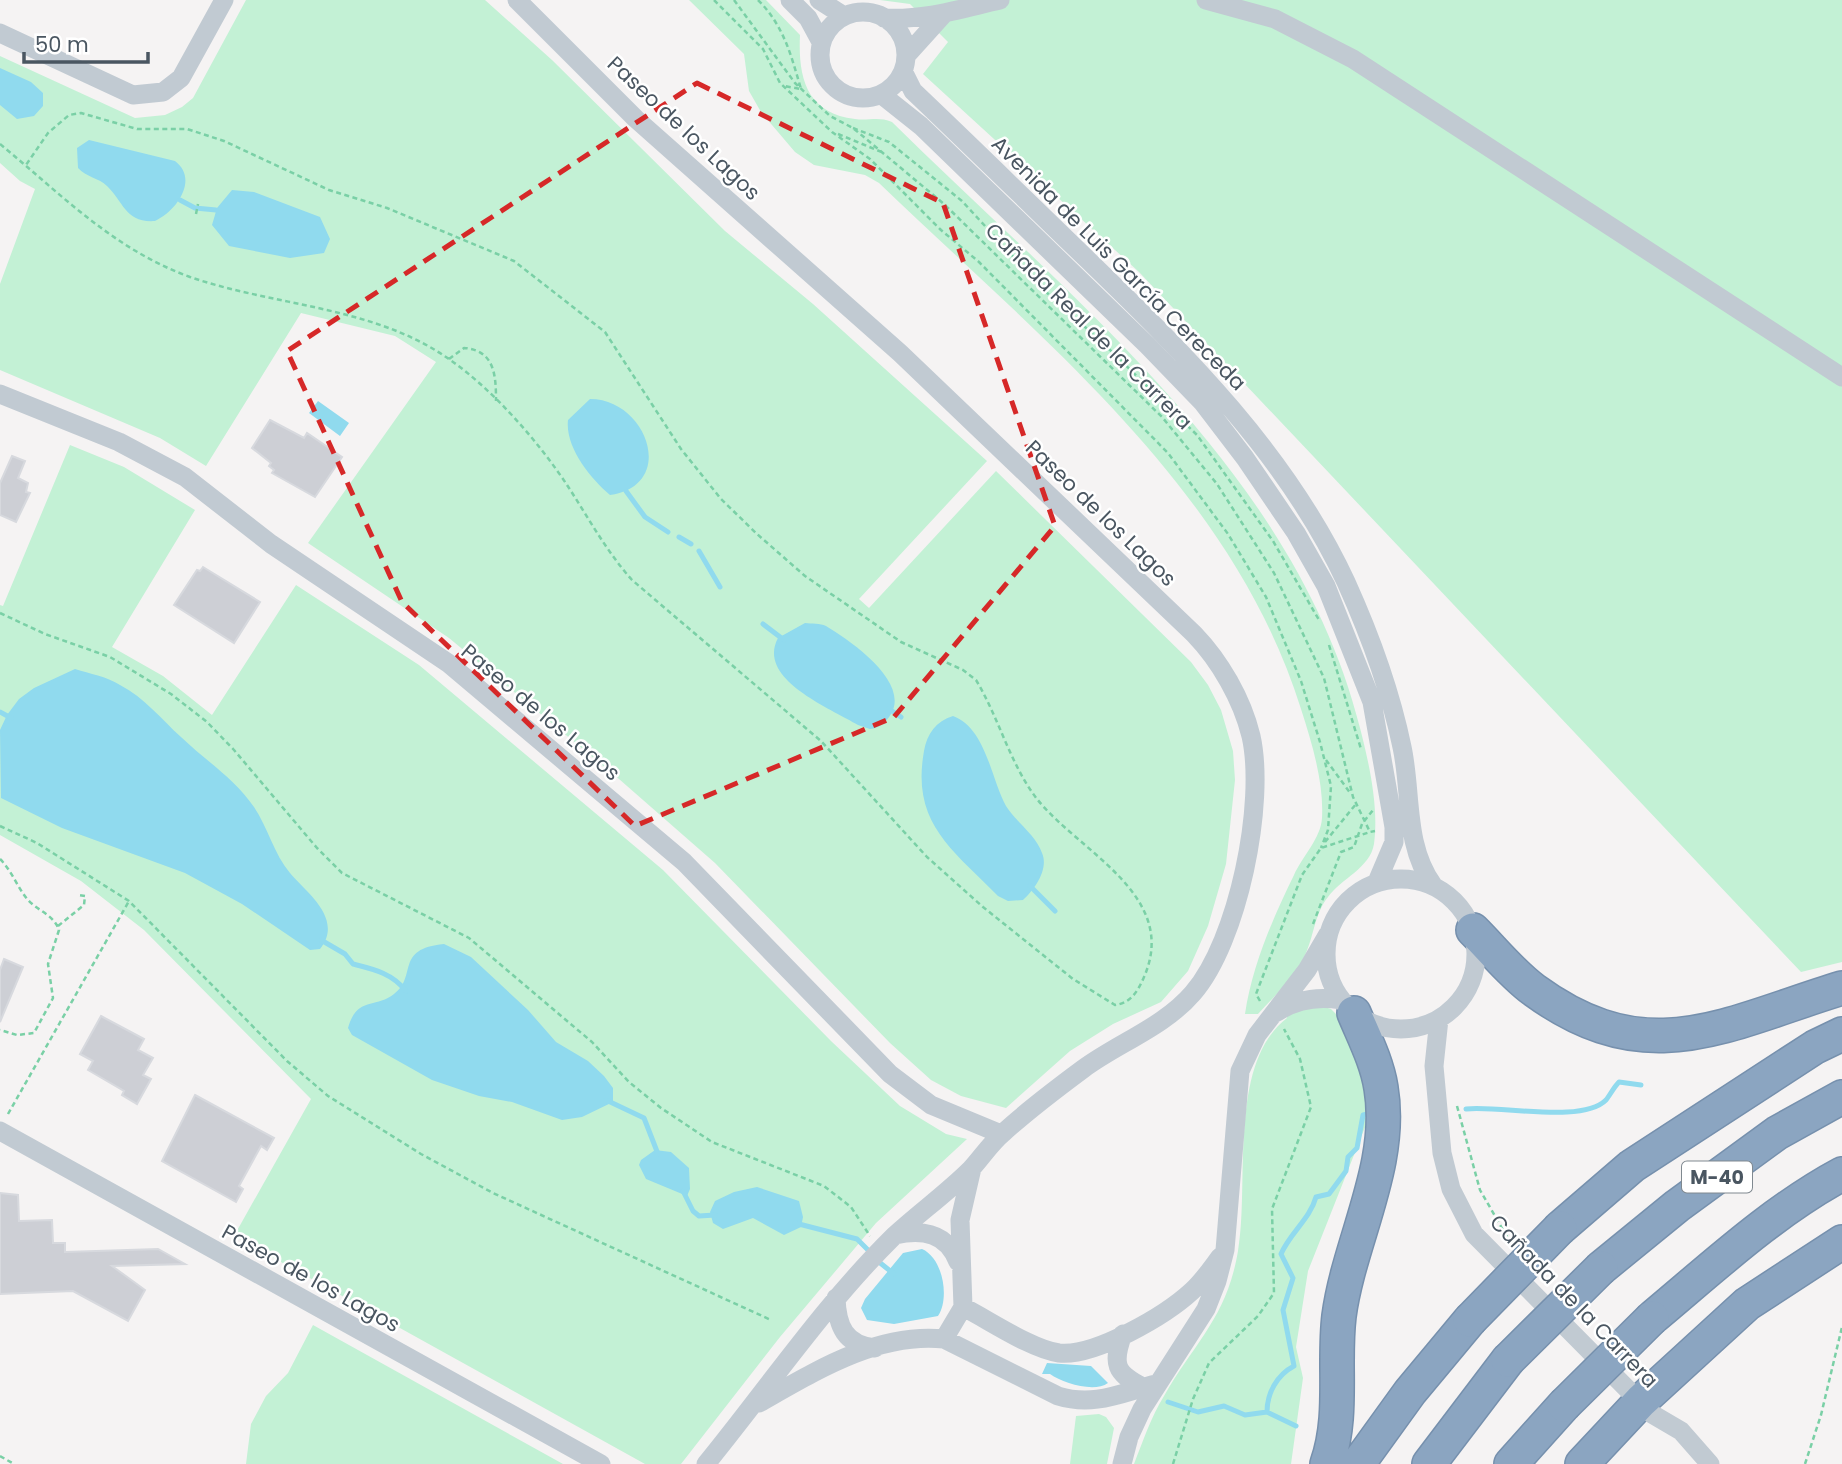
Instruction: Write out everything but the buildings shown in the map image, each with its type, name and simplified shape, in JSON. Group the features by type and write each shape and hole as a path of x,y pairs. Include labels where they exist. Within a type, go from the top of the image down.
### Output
{"highway":[{"path":"1473,930 1532,989 1571,1013 1605,1028 1643,1037 1681,1036 1725,1026 1842,988"},
{"path":"1327,1464 1336,1424 1339,1314 1376,1169 1384,1112 1381,1086 1348,1006"},
{"path":"1358,1464 1410,1392 1470,1320 1560,1228 1632,1166 1815,1047 1842,1034"},
{"name":"M-40","path":"1429,1464 1508,1360 1601,1268 1677,1206 1777,1133 1842,1097"},
{"path":"1511,1464 1564,1405 1652,1318 1739,1247 1821,1185 1842,1174"},
{"path":"1582,1464 1640,1401 1747,1304 1842,1242"}],"street":[{"path":"0,33 133,95 149,95 163,92 181,78 224,0"},
{"name":"Paseo de los Lagos","path":"517,0 636,119 900,353 1194,634 1210,651 1228,681 1250,733 1254,766 1248,853 1238,898 1203,981 1182,1004 1085,1067 1001,1134 972,1168 895,1235 836,1298 706,1464"},
{"path":"790,0 808,18 821,42 821,67 834,88 857,99 882,95 895,85 905,64 943,15"},
{"path":"818,0 844,16"},
{"path":"821,42 830,27 844,16 864,12 884,18 911,19 943,15 1000,0"},
{"path":"1206,0 1275,19 1353,59 1842,377"},
{"path":"884,18 901,34 905,64"},
{"name":"Avenida de Luis García Cereceda","path":"905,64 913,91 1219,391 1263,447 1313,524 1344,578 1370,636 1390,695 1403,750 1416,855 1433,885"},
{"name":"Avenida de Luis García Cereceda","path":"882,95 900,106 1147,345 1203,403 1245,458 1296,533 1331,599 1372,702 1394,827 1394,842 1377,882"},
{"name":"Paseo de los Lagos","path":"0,394 119,442 185,477 271,544 448,663 684,862 890,1074 931,1105 1001,1134"},
{"path":"1122,1464 1129,1437 1149,1385 1195,1327 1212,1295 1225,1250 1240,1071 1268,1010 1307,970 1319,932 1346,902 1377,882 1405,879 1433,885 1450,896 1464,911 1473,930 1477,950 1475,971 1468,990 1456,1007 1439,1019 1418,1027 1396,1029 1374,1024 1348,1006 1324,997 1268,1010"},
{"path":"1319,932 1326,962 1348,1006"},
{"name":"Cañada de la Carrera","path":"1439,1019 1434,1066 1442,1153 1451,1189 1474,1234 1652,1414 1681,1431 1710,1464"},
{"name":"Paseo de los Lagos","path":"3,1124 601,1464"},
{"name":"Paseo de los Lagos","path":"963,1307 959,1266 960,1220 972,1168"},
{"name":"Paseo de los Lagos","path":"895,1235 912,1232 939,1237 954,1252 959,1266"},
{"path":"944,1339 963,1307 1059,1353 1093,1349 1174,1304 1198,1284 1225,1250"},
{"path":"836,1298 837,1316 847,1338 863,1347 875,1348"},
{"path":"1174,1304 1186,1311 1193,1319 1195,1327"},
{"path":"1123,1334 1116,1360 1123,1377 1149,1385"},
{"name":"Paseo de los Lagos","path":"752,1407 817,1371 904,1339 944,1339 1058,1396 1089,1402 1149,1385"},
{"path":"1109,1398 1126,1421 1129,1437"}],"path":[{"path":"714,0 763,49 784,86 832,132 870,159 941,230 979,262 1168,453 1228,534 1266,597 1301,681 1331,786 1328,830 1321,848"},
{"name":"Cañada Real de la Carrera","path":"734,0 802,89 830,116 853,128 944,204 1162,417 1217,485 1274,573 1324,678 1353,796 1370,832"},
{"path":"758,0 776,18 787,40 802,89 784,86"},
{"path":"0,144 100,230 163,265 218,285 388,328 422,341 449,359 535,440 614,560 632,580 821,741 927,857 983,907 1073,979 1115,1005 1133,997 1149,964 1153,943 1150,923 1140,901 1126,883 1038,800 1025,782 976,680 964,670 901,642 805,576 757,534 721,499 681,449 605,332 514,261 387,208 329,190 223,141 187,129 137,130 81,113 69,115 48,133 26,165"},
{"path":"853,128 889,142 962,201 1045,291 1197,435 1273,541 1324,628"},
{"path":"832,132 887,155"},
{"path":"196,214 198,204"},
{"path":"449,359 464,348 485,355 495,369 496,401"},
{"path":"0,613 45,634 110,657 172,694 207,722 342,873 469,938 592,1042 629,1082 661,1108 712,1142 824,1185 851,1207 870,1236"},
{"path":"1327,639 1363,759"},
{"path":"1323,756 1353,796"},
{"path":"1173,1464 1193,1399 1209,1363 1258,1317 1274,1293 1272,1209 1311,1107 1300,1059 1284,1028 1256,994 1303,875 1356,803"},
{"path":"1319,932 1341,852 1354,847 1365,821 1374,810 1372,803"},
{"path":"0,826 49,850 130,901 279,1053 328,1096 422,1154 493,1192 771,1320"},
{"path":"1321,848 1394,827"},
{"path":"0,859 13,873 27,898 58,926 60,934 48,964 54,993 51,1003 31,1035 10,1034 0,1030"},
{"path":"58,926 83,905 85,896 79,895"},
{"path":"3,1124 130,901"},
{"path":"1457,1105 1480,1190 1512,1245"},
{"path":"1805,1464 1821,1415 1842,1327"},
{"path":"0,1456 14,1464"}],"highlighted area":[{"path":"697,83 943,203 1055,526 894,717 635,826 402,602 287,351"}],"green space":[{"path":"246,0 485,0 552,60 725,231 813,304 987,461 859,599 869,608 996,471 1191,662 1208,685 1221,710 1233,751 1235,780 1226,864 1208,926 1188,971 1161,1002 1113,1024 1070,1051 1006,1108 961,1096 931,1080 890,1043 715,863 619,779 449,638 308,543 436,362 395,336 301,313 206,466 160,438 0,370 0,284 35,189 20,181 0,163 0,56 135,118 165,115 193,98"},
{"path":"689,0 766,0 800,35 804,78 816,101 838,115 892,122 1032,256 1102,324 1169,396 1231,471 1285,551 1329,636 1360,728 1372,785 1375,830 1374,844 1367,860 1328,897 1320,910 1302,962 1258,1014 1245,1014 1258,960 1286,891 1318,833 1322,805 1316,763 1301,709 1270,629 1229,555 1180,486 1125,421 1065,359 879,183 865,175 814,165 795,152 761,112 749,91 744,54"},
{"path":"880,0 1842,0 1842,962 1801,972 1139,272 923,74 948,42 910,4"},
{"path":"70,445 124,467 195,510 112,647 163,676 212,715 296,585 419,665 663,870 831,1041 900,1106 946,1134 967,1139 876,1223 780,1337 681,1464 645,1464 234,1236 311,1099 144,930 81,881 0,835 0,605 3,606"},
{"path":"1315,1004 1331,1009 1345,1023 1357,1043 1369,1117 1308,1271 1296,1347 1303,1378 1291,1464 1134,1464 1159,1404 1218,1312 1233,1274 1241,1224 1248,1094 1256,1064 1268,1038 1287,1018 1286,1013"},
{"path":"313,1325 563,1464 246,1464 251,1424 266,1396 288,1373"},
{"path":"1099,1414 1106,1417 1114,1428 1107,1464 1070,1464 1076,1416"}],"water":[{"path":"0,68 31,82 43,93 43,106 34,116 17,119 0,105"},
{"path":"89,140 175,161 182,168 185,185 171,210 155,221 137,219 131,215 107,186 78,168 77,148"},
{"path":"232,190 254,192 320,217 330,239 324,253 290,258 229,246 212,225 217,208"},
{"path":"590,399 610,403 627,413 639,427 647,443 649,460 644,476 631,488 610,495 580,461 570,441 568,420"},
{"path":"318,401 349,423 340,436 309,413"},
{"path":"805,623 824,625 863,652 875,664 892,689 895,702 887,720 870,729 858,725 815,701 786,679 777,666 774,653 778,638"},
{"path":"75,669 109,679 129,690 229,778 246,797 259,815 284,866 326,917 326,938 320,949 310,950 242,904 185,873 62,828 1,798 0,730 7,715 19,699 34,688"},
{"path":"953,716 973,731 986,755 1006,806 1035,840 1042,853 1042,872 1036,885 1023,900 1008,901 998,896 951,848 930,816 924,797 922,776 925,745 937,725"},
{"path":"444,944 471,957 528,1010 556,1042 588,1061 613,1088 613,1102 582,1117 562,1120 512,1102 479,1096 432,1080 352,1035 348,1028 356,1011 394,994 401,987 409,964 418,951"},
{"path":"655,1150 671,1152 689,1168 690,1189 687,1196 646,1179 639,1165 641,1160"},
{"path":"757,1187 799,1201 803,1217 801,1227 784,1235 753,1218 723,1229 713,1223 710,1212 715,1201 734,1192"},
{"path":"922,1249 935,1261 942,1279 944,1299 938,1316 894,1324 867,1320 861,1308 865,1299 903,1253"},
{"path":"1047,1363 1091,1366 1108,1383 1087,1387 1063,1381 1050,1374 1042,1374"}],"waterway":[{"path":"180,200 195,208 216,210"},
{"path":"626,491 645,517 668,532"},
{"path":"679,537 691,544"},
{"path":"699,551 720,587"},
{"path":"763,624 784,640"},
{"path":"889,709 901,717"},
{"path":"0,712 11,718"},
{"path":"1030,886 1055,911"},
{"path":"321,940 345,954 353,964 388,976 406,991"},
{"path":"1466,1109 1579,1111 1606,1100 1619,1082 1641,1085"},
{"path":"606,1100 644,1118 658,1154"},
{"path":"1168,1402 1198,1412 1224,1406 1245,1415 1267,1412 1274,1385 1294,1366 1283,1310 1293,1278 1281,1254 1316,1197 1329,1194 1346,1171 1348,1157 1357,1148 1363,1115 1372,1113"},
{"path":"683,1191 693,1211 699,1216 715,1215"},
{"path":"795,1223 857,1239 871,1253"},
{"path":"879,1262 894,1274"},
{"path":"1267,1412 1296,1426"}]}
